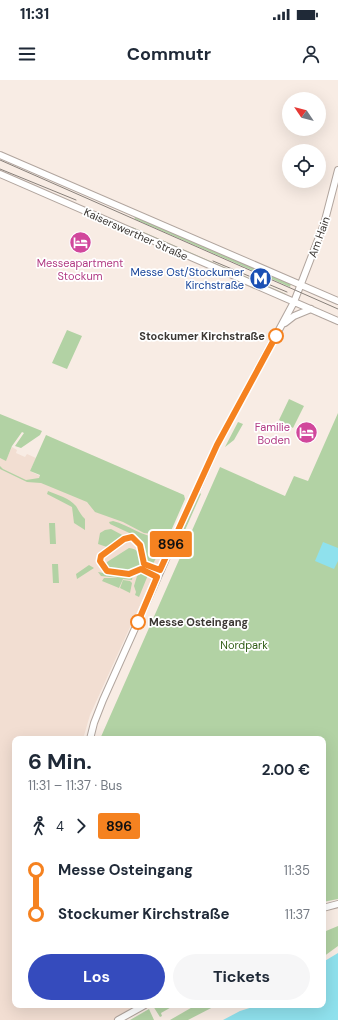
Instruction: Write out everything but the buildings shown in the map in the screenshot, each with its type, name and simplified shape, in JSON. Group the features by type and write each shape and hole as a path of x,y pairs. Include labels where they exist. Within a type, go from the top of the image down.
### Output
{"street":[{"name":"Kaiserswerther Straße","path":"0,155 300,286 338,301"},
{"name":"Am Hain","path":"294,302 329,210 338,170"},
{"name":"Kaiserswerther Straße","path":"0,174 338,321"},
{"path":"91,736 95,718 193,495 217,445 294,302"},
{"path":"282,325 288,320 312,309"},
{"path":"288,320 289,311"},
{"path":"326,907 338,904"},
{"path":"118,1020 140,1008"}],"shaded area":[{"path":"12,447 17,450 16,453 25,457 27,454 36,458 30,471 40,476 39,479 171,537 90,715 84,736 12,736 12,1008 136,1008 114,1020 0,1020 0,458 6,460"}],"green space":[{"path":"134,216 291,284 290,287 135,219"},
{"path":"132,227 286,294 285,296 131,229"},
{"path":"67,330 82,336 67,369 52,363"},
{"path":"289,399 304,406 293,428 279,420"},
{"name":"Nordpark","path":"338,413 338,899 326,901 326,736 101,736 220,467 285,496 294,476 308,481"},
{"path":"0,414 42,431 40,435 21,448 15,446 24,433 22,432 12,446 6,461 0,458"},
{"path":"238,422 243,424 234,440 225,447"},
{"path":"46,435 184,495 185,499 171,531 164,535 144,533 123,522 95,512 87,502 41,483 27,482 0,469 0,466 3,469 26,480 39,478 40,475 30,471"},
{"path":"48,491 67,499 76,506 85,519 85,530 74,523 72,507 47,494"},
{"path":"200,493 201,494 178,546 178,540"},
{"path":"113,521 146,535 158,537 163,544 153,564 145,560 138,537 110,524 109,522"},
{"path":"49,523 55,523 56,544 50,544"},
{"path":"111,529 126,537 123,537 107,547 98,544 100,533"},
{"path":"129,548 136,550 141,555 142,561 139,568 126,572 108,568 106,564 107,562"},
{"path":"52,564 58,564 59,583 53,583"},
{"path":"89,565 94,568 77,579 76,574"},
{"path":"98,572 120,576 133,575 132,580 123,579 119,588 102,581 104,578 119,578 101,576"},
{"path":"142,573 148,575 139,597 135,595 136,592 134,586 137,576"},
{"path":"123,580 130,581 132,583 130,593 120,588"},
{"path":"338,926 338,946 326,955 326,931"},
{"path":"154,1008 170,1008 161,1013 162,1016 160,1017"},
{"path":"191,1008 211,1008 188,1020 170,1020"},
{"path":"149,1009 154,1020 130,1020"}],"water":[{"path":"323,542 338,548 338,561 334,569 315,561"},
{"path":"338,953 338,1020 223,1020 250,1008 326,1008 326,960"}],"tram line":[{"path":"0,160 338,309"},
{"path":"0,169 76,200"},
{"path":"213,261 287,292"}],"bus line":[{"name":"896","path":"138,622 157,577 141,569 129,574 112,573 103,567 100,561 101,556 124,539 132,537 140,545 144,564 160,570 217,445 276,336"}],"place":[{"name":"Messeapartment Stockum","path":"80,243"},
{"name":"Messe Ost/Stockumer Kirchstraße","path":"260,278"},
{"name":"Stockumer Kirchstraße","path":"276,336"},
{"name":"Familie Boden","path":"306,433"},
{"name":"Messe Osteingang","path":"138,622"}]}
